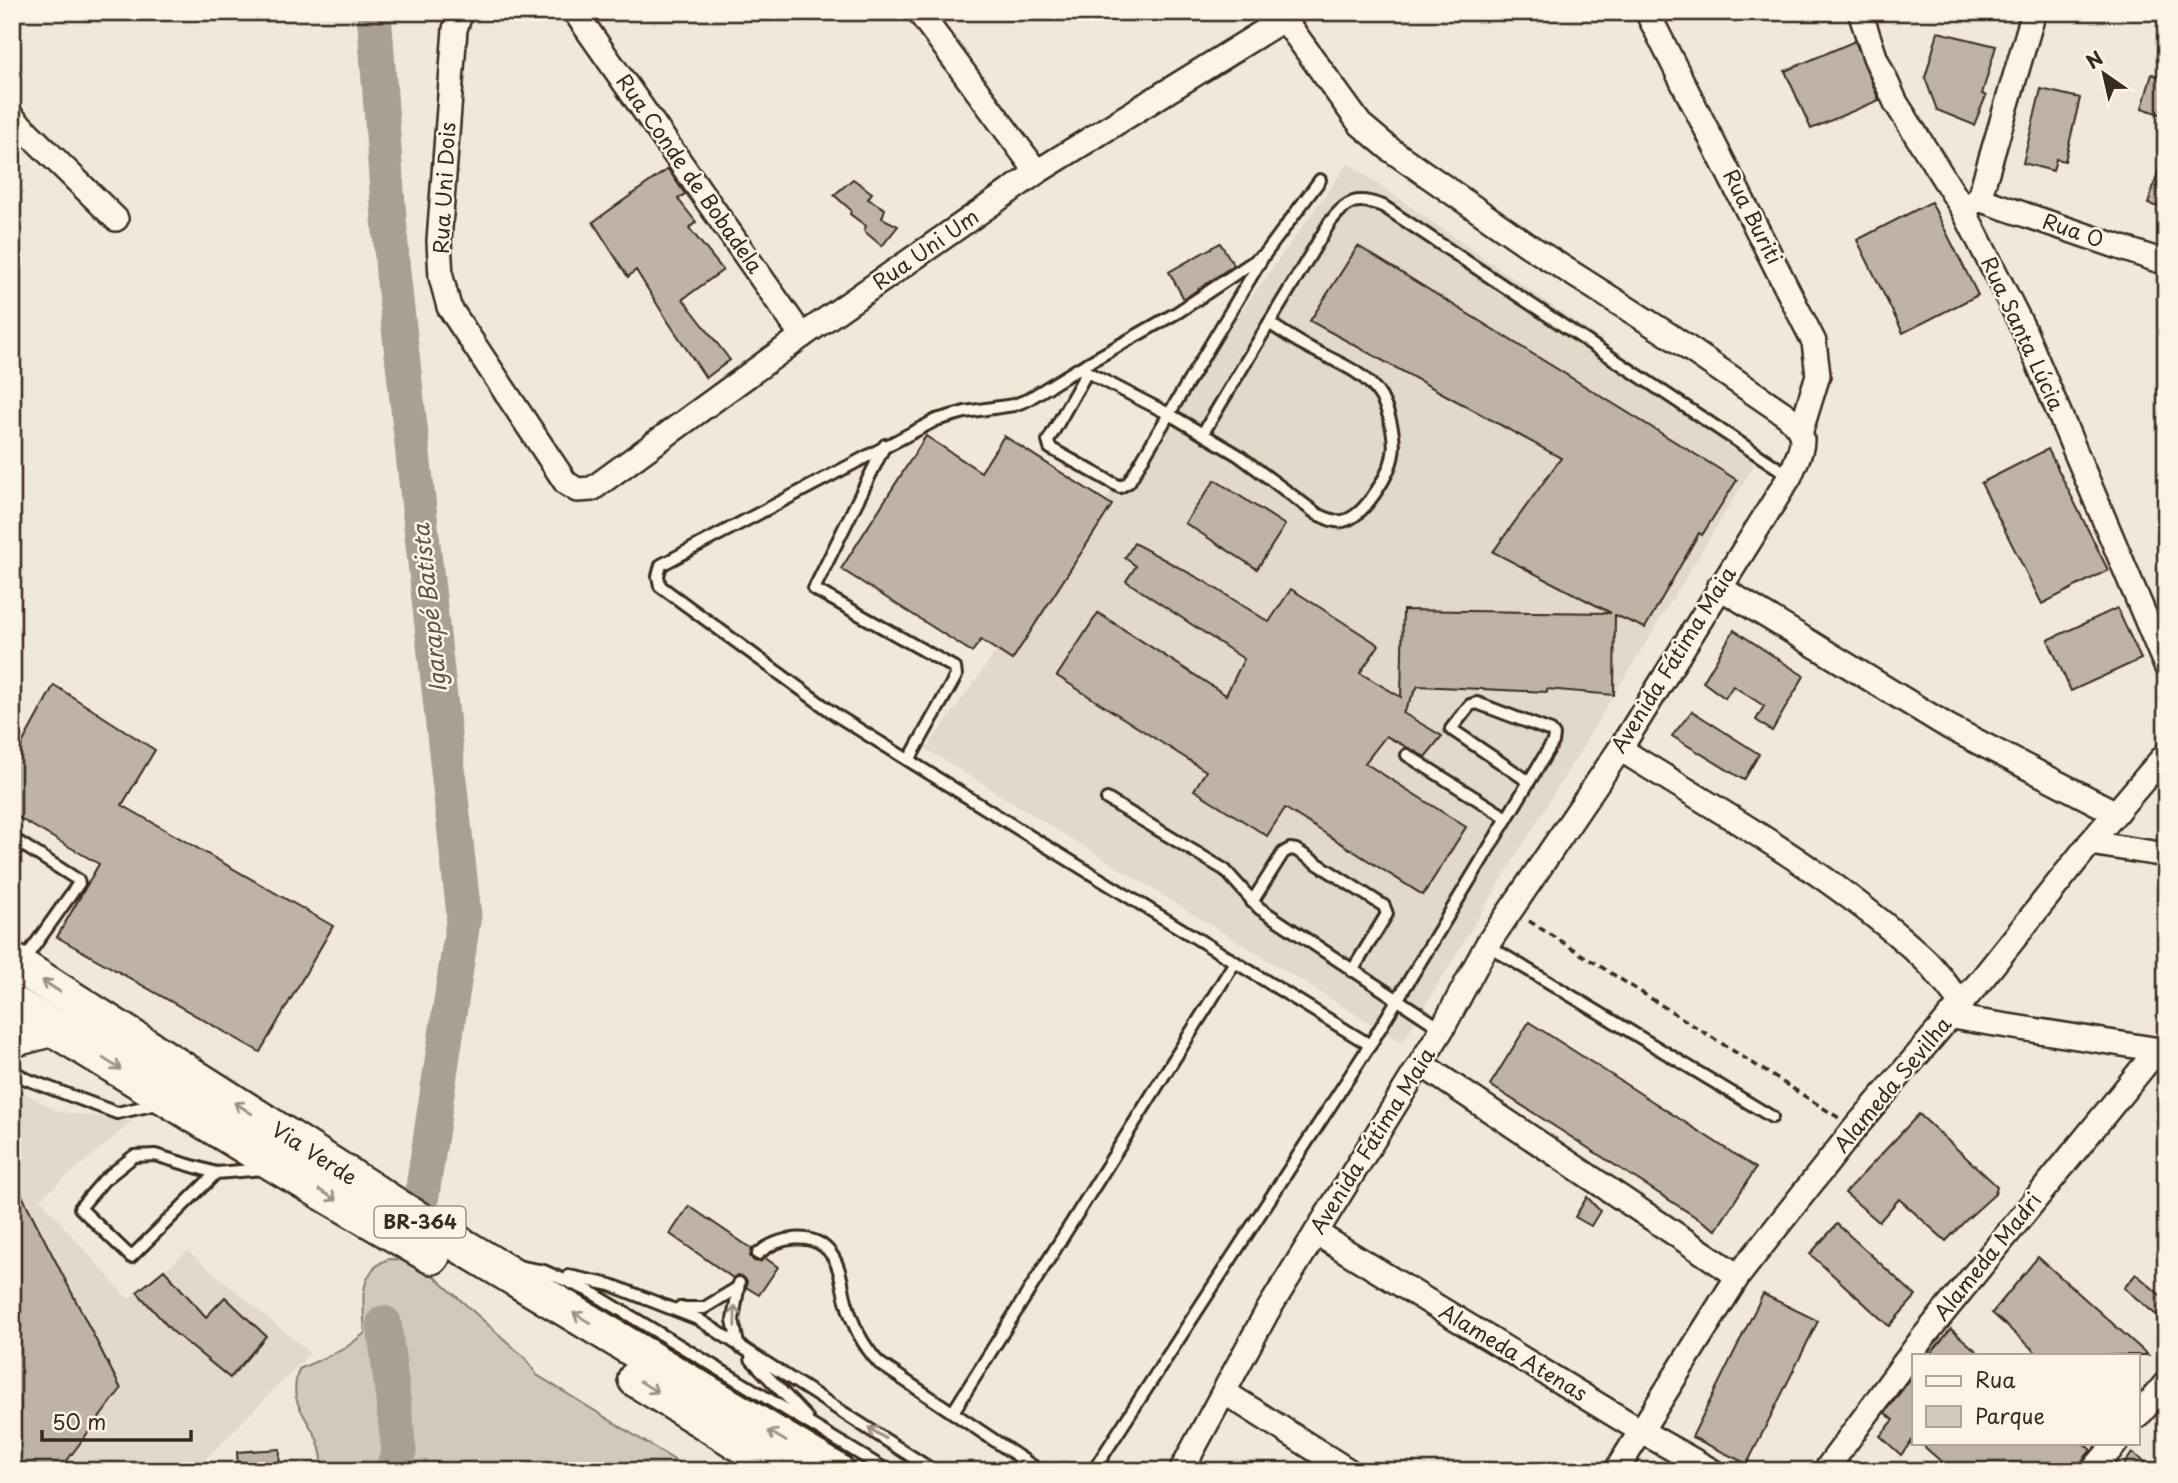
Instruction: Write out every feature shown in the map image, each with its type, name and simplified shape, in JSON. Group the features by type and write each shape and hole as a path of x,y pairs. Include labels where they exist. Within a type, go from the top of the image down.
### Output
{"main road":[{"name":"Via Verde","path":"16,963 407,1213 836,1471"},
{"name":"Via Verde","path":"12,1003 281,1167 477,1281 785,1471"},
{"path":"12,1039 53,1028"}],"street":[{"name":"Rua Uni Dois","path":"461,12 455,29 439,241 441,277 449,307 566,483 577,490"},
{"name":"Rua Conde de Bobadela","path":"575,12 802,336"},
{"path":"919,12 1037,173"},
{"name":"Rua Buriti","path":"1647,12 1814,342 1818,375 1801,430"},
{"name":"Rua Santa Lúcia","path":"1860,12 1875,57 1896,103 1971,204 2166,666"},
{"path":"1971,204 2034,12"},
{"name":"Rua Uni Um","path":"577,490 592,489 802,336 1037,173 1281,15"},
{"path":"1281,15 1360,124 1391,150 1529,246 1669,335 1786,415 1801,430"},
{"path":"12,117 116,219"},
{"name":"Rua O","path":"1971,204 2166,263"},
{"name":"Avenida Fátima Maia","path":"1181,1468 1267,1312 1442,1029 1487,945 1620,749 1790,475 1801,450 1801,430"},
{"path":"1719,587 1948,727 2116,813"},
{"path":"1620,749 1791,856 1871,912 1923,957 1956,1010 2162,1050"},
{"name":"Alameda Sevilha","path":"1616,1471 1738,1276 1856,1128 2166,754"},
{"path":"2090,843 2166,855"},
{"name":"Alameda Madri","path":"1825,1471 1921,1340 2162,1050"},
{"path":"1421,1064 1738,1276"},
{"name":"Alameda Atenas","path":"1316,1233 1712,1471"},
{"path":"2140,1414 2166,1383"},
{"path":"1224,1392 1349,1471"},
{"path":"2092,1471 2115,1444"}],"lane":[{"path":"1083,370 1048,445 1120,487 1129,482 1265,254 1320,180"},
{"path":"1203,433 1330,222 1342,206 1357,201 1369,201 1383,206 1790,475"},
{"path":"1265,254 1178,312 1083,370 1027,400 936,420 661,565 658,576 660,586 836,715 1370,1045"},
{"path":"1083,370 1203,433 1238,455 1317,514 1343,521 1357,513 1368,502 1387,474 1393,453 1393,441 1386,408 1380,396 1363,377 1269,323"},
{"path":"885,446 814,589 955,668 956,676 909,760"},
{"path":"1093,1471 1370,1045 1553,741 1554,735 1551,731 1477,703 1470,705 1451,729 1528,781"},
{"path":"1407,755 1507,818"},
{"path":"1107,799 1225,870 1252,902 1442,1029"},
{"path":"12,838 79,883 16,963"},
{"path":"1252,902 1283,853 1290,849 1296,850 1384,906 1387,914 1352,971"},
{"path":"1487,945 1772,1117"},
{"path":"953,1412 1235,962"},
{"path":"12,1070 26,1079 117,1113 172,1101"},
{"path":"216,1173 131,1257 80,1208 104,1180 134,1156 155,1156 216,1173 281,1167"},
{"path":"758,1254 769,1245 782,1240 802,1239 820,1244 831,1254 838,1269 846,1302 864,1346 879,1363 1040,1471"},
{"path":"485,1260 611,1286 673,1308 718,1330 934,1471"},
{"path":"544,1271 589,1290 627,1312 888,1471"},
{"path":"673,1308 704,1308 738,1286 733,1320 738,1344 817,1428"}],"path":[{"path":"1510,909 1856,1128"}],"shaded area":[{"path":"1348,163 1762,452 1402,1043 926,749"},
{"path":"12,1086 59,1112 133,1121 40,1199 128,1299 188,1251 310,1353 194,1471 12,1471"}],"green space":[{"path":"388,1259 416,1260 525,1358 537,1375 692,1471 324,1471 318,1441 296,1398 299,1369 344,1349 365,1333 363,1300 367,1280 378,1265"}],"building":[{"path":"1938,32 1996,46 1982,94 1986,96 1974,125 1937,110 1925,78"},
{"path":"1855,41 1879,100 1811,129 1785,71"},
{"path":"2152,74 2166,78 2166,116 2142,108"},
{"path":"2041,89 2080,98 2065,161 2056,159 2053,171 2023,163"},
{"path":"2162,160 2166,161 2166,209 2148,204"},
{"path":"668,169 685,194 678,199 696,222 689,228 723,270 683,299 730,360 706,378 636,270 628,277 593,222"},
{"path":"853,179 872,193 868,199 885,209 882,218 898,226 882,246 864,231 866,226 850,214 851,210 834,195"},
{"path":"1931,202 1978,295 1903,333 1857,240"},
{"path":"1220,243 1234,265 1184,299 1169,272"},
{"path":"1358,246 1737,480 1702,535 1699,533 1645,628 1615,615 1614,695 1547,689 1547,692 1418,686 1403,713 1442,736 1425,757 1386,736 1365,763 1466,827 1423,895 1285,808 1267,836 1194,790 1206,771 1057,676 1098,613 1226,695 1244,659 1126,581 1136,566 1125,558 1134,543 1204,581 1269,622 1291,589 1379,645 1360,673 1401,697 1403,610 1611,613 1493,552 1561,458 1310,321"},
{"path":"926,436 981,472 1004,436 1112,505 1012,660 981,640 972,652 841,569"},
{"path":"2048,449 2108,570 2042,604 1981,483"},
{"path":"1215,480 1285,525 1257,569 1185,523"},
{"path":"2117,608 2141,659 2071,691 2048,640"},
{"path":"1734,630 1804,676 1772,731 1756,720 1764,706 1733,686 1725,698 1703,682"},
{"path":"54,685 155,750 122,805 333,926 260,1052 57,937 99,864 12,814 12,762"},
{"path":"1692,711 1759,754 1744,780 1672,736"},
{"path":"1529,1022 1756,1168 1716,1230 1490,1085"},
{"path":"1919,1114 1997,1186 1995,1194 1946,1241 1899,1199 1879,1222 1845,1193"},
{"path":"12,1176 121,1389 59,1471 12,1471"},
{"path":"1587,1197 1600,1211 1591,1226 1575,1217"},
{"path":"689,1206 752,1249 750,1256 754,1261 760,1262 765,1258 778,1267 759,1295 746,1287 747,1281 743,1277 737,1275 733,1278 670,1234"},
{"path":"1837,1224 1916,1296 1889,1326 1810,1254"},
{"path":"2038,1257 2148,1355 2038,1354 1992,1313"},
{"path":"164,1270 206,1317 225,1297 266,1336 230,1378 171,1330 137,1292"},
{"path":"2136,1274 2166,1300 2166,1323 2124,1288"},
{"path":"1763,1294 1818,1321 1747,1464 1692,1437"},
{"path":"1951,1329 1980,1354 1930,1354"},
{"path":"1912,1377 1912,1441 1901,1455 1880,1436 1894,1420 1885,1413"},
{"path":"1921,1444 2084,1444 2091,1450 2081,1462 2078,1471 1952,1471"},
{"path":"280,1449 279,1471 238,1471 237,1452"},
{"path":"2132,1453 2159,1471 2120,1471"}],"waterway":[{"name":"Igarapé Batista","path":"374,12 393,273 464,915 421,1201"},
{"name":"Igarapé Batista","path":"384,1323 399,1451 392,1471"}]}
